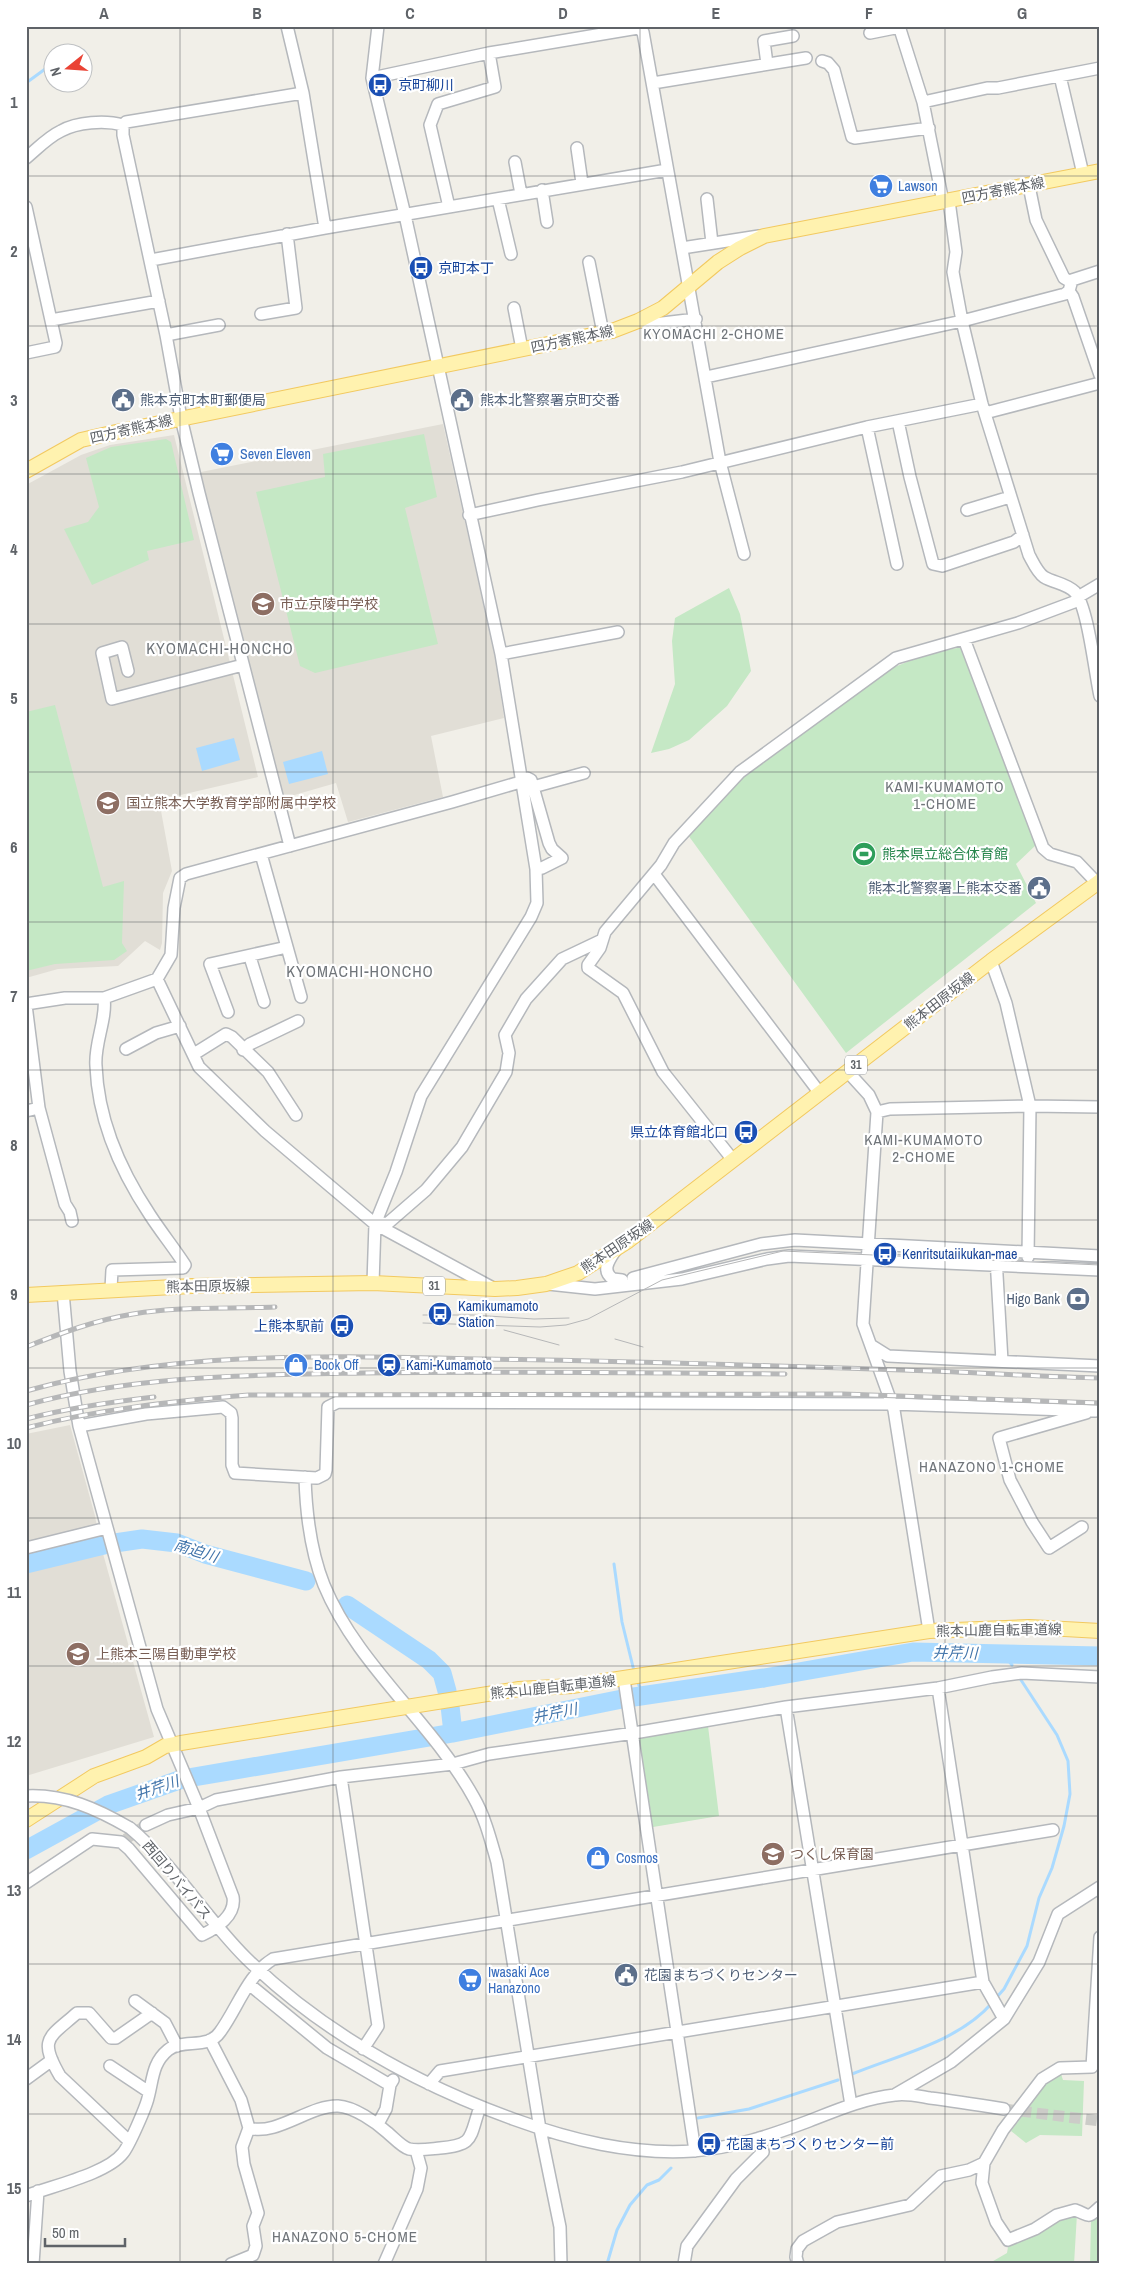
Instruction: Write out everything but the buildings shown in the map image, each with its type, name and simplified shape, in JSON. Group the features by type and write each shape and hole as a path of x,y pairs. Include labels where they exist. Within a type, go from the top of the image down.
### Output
{"main road":[{"name":"四方寄熊本線","path":"26,471 81,440 603,333 638,322 663,308 718,262 764,236 1100,171"},
{"name":"熊本田原坂線","path":"26,1294 111,1289 373,1283 495,1289 546,1284 578,1273 616,1248 734,1160 818,1092 848,1072 991,961 1099,885"},
{"name":"熊本山鹿自転車道線","path":"26,1820 94,1776 174,1749 412,1710 519,1689 572,1686 643,1676 929,1631 1029,1627 1100,1631"}],"street":[{"path":"287,26 303,93 325,228"},
{"path":"373,1283 375,1224 396,1172 421,1096 531,917 537,903 536,869 501,654 436,367 405,215 372,78 378,26"},
{"path":"870,33 900,27 923,102 946,202 956,252 953,272 962,321 983,408 1029,555 1038,571 1044,577 1067,586 1078,596 1086,621 1100,696"},
{"path":"372,78 489,53 638,28 643,32 696,319 720,462 744,554"},
{"path":"767,64 764,42 787,41"},
{"path":"449,207 430,124 438,104 495,87 489,53"},
{"path":"653,83 806,58"},
{"path":"822,60 828,63 834,70 852,137 929,128"},
{"path":"923,102 987,88 998,88 1100,68"},
{"path":"1060,76 1082,174"},
{"path":"123,125 126,122 303,93"},
{"path":"26,158 60,131 76,126 112,122 123,125"},
{"path":"123,125 123,135 166,335 181,418 290,846"},
{"path":"577,148 582,183"},
{"path":"515,162 521,194"},
{"path":"150,260 287,234 667,170"},
{"path":"1029,186 1036,220 1064,278 1070,286 1100,375"},
{"path":"542,190 547,222"},
{"path":"498,199 511,254"},
{"path":"706,199 712,242"},
{"path":"26,208 32,258 56,343 55,347 26,354"},
{"path":"261,314 296,308 287,234"},
{"path":"682,248 712,242 764,236"},
{"path":"589,262 603,333"},
{"path":"706,376 962,321 1065,294 1074,279 1100,271"},
{"path":"51,320 159,301"},
{"path":"514,308 522,349"},
{"path":"638,322 654,324 696,319"},
{"path":"166,335 219,325"},
{"path":"470,515 682,472 867,427 983,408 1100,384"},
{"path":"898,421 933,564 942,566 1014,542 1023,535"},
{"path":"867,427 897,564"},
{"path":"967,510 1010,497"},
{"path":"734,1160 663,1072 623,993 588,968 588,965 600,948 602,940 620,913 654,874 674,843 740,772 889,662 1018,623 1074,602 1078,596 1100,584"},
{"path":"501,654 618,632"},
{"path":"964,639 1044,848 1050,854 1077,862 1099,885"},
{"path":"128,671 122,647 102,653 112,699 243,665"},
{"path":"533,787 584,773"},
{"path":"72,1221 51,1157 39,1108 26,1005 65,998 104,998 157,979 171,955 174,908 180,878 186,874 529,779 549,843 552,849 562,858 536,869"},
{"path":"260,854 301,996"},
{"path":"654,874 818,1092"},
{"path":"375,1224 388,1223 426,1190 472,1132 506,1072 509,1053 505,1035 526,1000 562,960 602,940"},
{"path":"228,1012 210,964 287,947"},
{"path":"250,956 264,1002"},
{"path":"991,961 1006,1003 1030,1106 1028,1266"},
{"path":"157,979 199,1067 265,1131 375,1224 495,1289"},
{"path":"104,998 105,1004 95,1064 99,1103 104,1124 143,1204 185,1265 183,1268 112,1270 111,1289"},
{"path":"244,1050 250,1044 298,1021"},
{"path":"126,1049 156,1033 180,1026"},
{"path":"194,1054 226,1034 268,1072 296,1115"},
{"path":"848,1072 869,1095 877,1112 863,1324 892,1404 929,1631"},
{"path":"877,1112 890,1109 1030,1106 1100,1107"},
{"path":"26,1111 39,1108"},
{"path":"595,1289 622,1280 783,1240 996,1249 1100,1256"},
{"path":"616,1248 606,1269 609,1277 622,1280"},
{"path":"996,1249 1002,1361"},
{"path":"546,1284 595,1289 694,1278 778,1257 866,1259 1100,1270"},
{"path":"26,1882 92,1838 126,1836 144,1863 202,1935 232,1911 234,1904 234,1897 157,1709 79,1426 70,1371 63,1292"},
{"path":"872,1346 888,1356 1100,1366"},
{"path":"79,1426 146,1414 223,1407 231,1413 232,1418 232,1465 235,1473 317,1478 325,1474 326,1413 328,1407 338,1402 892,1404 1098,1411"},
{"path":"1082,1527 1049,1548 1032,1522 1010,1480 999,1438 1098,1411"},
{"path":"305,1477 306,1508 310,1535 324,1585 355,1640 412,1710 475,1799 488,1830 498,1862 540,2129 560,2227 561,2264"},
{"path":"26,1548 108,1531"},
{"path":"146,1825 175,1812 216,1800 341,1777 450,1762 489,1754 634,1733 786,1707 938,1688 1022,1673 1100,1677"},
{"path":"626,1678 695,2151"},
{"path":"938,1688 983,1982 1004,2019"},
{"path":"786,1707 851,2105"},
{"path":"341,1777 378,2026 363,2049"},
{"name":"西回りバイパス","path":"26,1796 63,1798 105,1814 126,1836 150,1845 215,1926 260,1969 321,2022 400,2071 480,2107 540,2129 600,2145 667,2152 695,2151 759,2138 851,2105 896,2094"},
{"path":"26,2196 103,2168 123,2154 149,2092 153,2069 168,2050 177,2046 204,2043 219,2035 260,1969 274,1959 1053,1830"},
{"path":"896,2094 951,2062 1004,2019 1039,1962 1058,1914 1100,1887"},
{"path":"1100,1937 1092,2067 1060,2068 1042,2079 1003,2130 984,2163 982,2183 996,2222 1008,2240 1035,2229 1067,2211 1074,2210 1084,2216 1091,2216 1100,2206"},
{"path":"429,2084 440,2071 983,1982"},
{"path":"250,1985 327,2048 390,2085"},
{"path":"135,2001 165,2023 177,2046"},
{"path":"129,2140 60,2076 48,2047 50,2037 77,2013 89,2013 111,2038 116,2038 152,2012"},
{"path":"210,2040 241,2100 249,2128 242,2146 244,2164 258,2213 253,2226 256,2246 253,2255 231,2264"},
{"path":"26,2079 52,2060"},
{"path":"110,2066 149,2092"},
{"path":"378,2124 386,2109 390,2085 400,2071"},
{"path":"896,2094 1004,2109"},
{"path":"249,2128 256,2130 271,2127 338,2106 378,2124 407,2148 416,2150 462,2146 468,2141 480,2107"},
{"path":"684,2264 687,2246 736,2179 763,2152 759,2138"},
{"path":"384,2264 417,2189 420,2168 416,2150"},
{"path":"798,2264 796,2257 797,2249 803,2241 837,2222 910,2204 941,2176 969,2170 984,2163"},
{"path":"33,2264 38,2192"}],"shaded area":[{"path":"443,424 495,656 504,718 431,736 443,797 348,822 336,783 284,798 211,518 201,472"},
{"path":"174,435 258,777 159,800 172,871 163,893 162,943 160,950 145,941 118,966 58,969 26,978 26,485 81,455 110,445"},
{"path":"70,1425 99,1537 26,1555 26,1434"},
{"name":"上熊本三陽自動車学校","path":"102,1550 154,1737 26,1776 26,1570"}],"green space":[{"path":"424,434 437,497 405,508 438,644 315,673 300,666 256,492 325,477 323,454"},
{"path":"166,439 171,442 194,540 147,551 149,560 92,585 64,529 88,522 99,507 86,458 111,447"},
{"path":"729,588 740,614 751,671 727,706 689,740 669,749 651,753 675,684 672,641 675,618"},
{"name":"熊本県立総合体育館","path":"955,644 960,647 1036,845 1016,864 1036,903 846,1053 688,835 745,775 892,668 927,654 957,648"},
{"path":"55,705 103,887 124,881 122,943 127,951 114,960 55,964 26,971 26,712"},
{"path":"708,1726 719,1816 653,1827 639,1738"},
{"path":"1061,2074 1063,2080 1084,2081 1082,2136 1040,2135 1026,2143 1011,2131 1051,2077"},
{"path":"1100,2213 1100,2264 1090,2264 1091,2221"},
{"path":"1077,2214 1074,2264 988,2264 1007,2253 1008,2247 1064,2215"}],"water":[{"path":"234,738 240,760 202,771 196,748"},
{"path":"322,751 328,774 289,784 283,762"}],"waterway":[{"path":"26,83 42,71"},
{"name":"南迫川","path":"26,1564 108,1544 142,1539 177,1543 205,1554 306,1581"},
{"path":"614,1564 622,1622 634,1671"},
{"name":"南迫川","path":"347,1605 429,1660 442,1673 447,1691"},
{"name":"井芹川","path":"26,1850 108,1805 182,1779 453,1733 627,1698 764,1678 913,1652 1100,1656"},
{"path":"1003,1654 1012,1665"},
{"path":"637,1680 643,1696"},
{"path":"996,1998 1004,1989 1027,1946 1039,1898 1052,1868 1064,1826 1070,1794 1068,1761 1057,1735 1021,1680"},
{"name":"南迫川","path":"450,1706 453,1733"},
{"path":"852,2074 945,2038 962,2028 992,2003"},
{"path":"698,2118 749,2109 838,2080"},
{"path":"607,2264 617,2230 630,2205 647,2185 659,2180 671,2168"}],"tunnel":[{"path":"126,1839 146,1825"},
{"path":"1004,2109 1100,2121"}],"tram line":[{"path":"423,1323 540,1327 566,1325 588,1319 662,1280 783,1251 1100,1265"},
{"path":"423,1315 473,1315 534,1319 569,1318"},
{"path":"504,1330 559,1345"},
{"path":"615,1339 643,1347"}],"railway":[{"path":"26,1347 106,1320 150,1311 275,1307"},
{"path":"26,1391 138,1368 253,1358 311,1357 652,1362 1100,1378"},
{"path":"26,1405 67,1395 151,1382 236,1376 469,1372 785,1374"},
{"path":"26,1428 53,1421 137,1407 249,1395 843,1394 1100,1403"},
{"path":"26,1419 90,1406 154,1397"}],"place":[{"name":"京町柳川","path":"380,85"},
{"name":"Lawson","path":"881,186"},
{"name":"京町本丁","path":"421,268"},
{"name":"熊本京町本町郵便局","path":"123,400"},
{"name":"熊本北警察署京町交番","path":"462,400"},
{"name":"Seven Eleven","path":"222,454"},
{"name":"市立京陵中学校","path":"263,604"},
{"name":"国立熊本大学教育学部附属中学校","path":"108,803"},
{"name":"熊本県立総合体育館","path":"864,854"},
{"name":"熊本北警察署上熊本交番","path":"1039,888"},
{"name":"県立体育館北口","path":"746,1132"},
{"name":"Kenritsutaiikukan-mae","path":"885,1254"},
{"name":"Higo Bank","path":"1078,1299"},
{"name":"Kamikumamoto Station","path":"440,1314"},
{"name":"上熊本駅前","path":"342,1326"},
{"name":"Book Off","path":"296,1365"},
{"name":"Kami-Kumamoto","path":"389,1365"},
{"name":"上熊本三陽自動車学校","path":"78,1654"},
{"name":"つくし保育園","path":"773,1854"},
{"name":"Cosmos","path":"598,1858"},
{"name":"花園まちづくりセンター","path":"626,1975"},
{"name":"Iwasaki Ace Hanazono","path":"470,1980"},
{"name":"花園まちづくりセンター前","path":"709,2144"}],"district":[{"name":"KYOMACHI 2-CHOME","path":"714,334"},
{"name":"KYOMACHI-HONCHO","path":"220,648"},
{"name":"KAMI-KUMAMOTO 1-CHOME","path":"945,796"},
{"name":"KYOMACHI-HONCHO","path":"360,971"},
{"name":"KAMI-KUMAMOTO 2-CHOME","path":"924,1148"},
{"name":"HANAZONO 1-CHOME","path":"992,1467"},
{"name":"HANAZONO 5-CHOME","path":"345,2237"}]}
